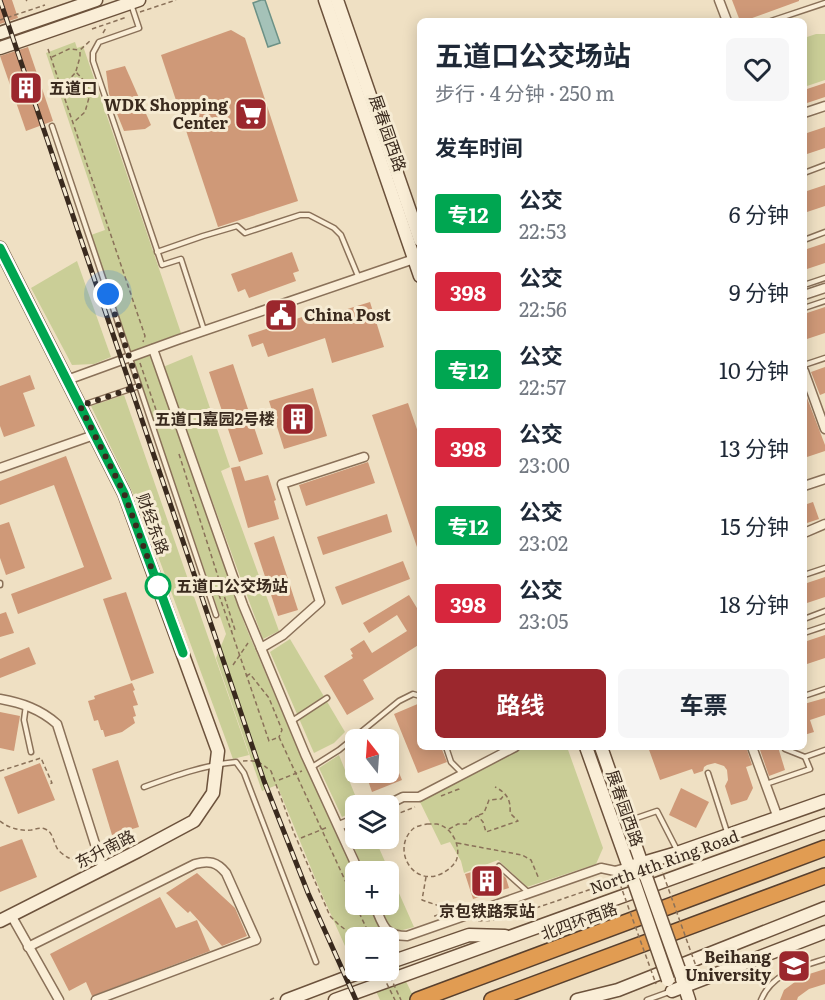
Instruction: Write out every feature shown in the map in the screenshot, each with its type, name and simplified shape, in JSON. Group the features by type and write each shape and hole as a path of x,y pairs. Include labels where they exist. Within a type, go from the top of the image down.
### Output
{"highway":[{"name":"北四环西路","path":"418,1000 825,848"},
{"path":"492,1000 825,876"}],"street":[{"path":"0,33 96,0"},
{"name":"展春园西路","path":"325,0 417,268"},
{"name":"展春园西路","path":"337,0 417,230"},
{"path":"719,0 726,18"},
{"path":"0,48 135,6"},
{"path":"807,112 825,106"},
{"name":"财经东路","path":"0,248 124,493 218,751 213,793"},
{"path":"67,380 204,330 414,259"},
{"path":"807,294 825,288"},
{"path":"153,349 243,605 311,767 354,861"},
{"path":"807,381 824,426"},
{"path":"0,468 94,435"},
{"path":"261,648 283,635 320,602 282,484 363,457"},
{"path":"807,485 825,479"},
{"path":"807,532 825,524"},
{"path":"0,699 26,705 47,715 57,724 103,869"},
{"path":"399,799 419,797 509,750"},
{"name":"展春园西路","path":"587,750 673,986"},
{"name":"展春园西路","path":"602,750 644,869 673,986"},
{"path":"753,750 778,818"},
{"name":"东升南路","path":"5,918 194,821 213,793"},
{"path":"379,915 386,930 396,936 407,936 601,868 631,873 644,869 677,853 825,801"},
{"path":"338,825 345,823"},
{"name":"North 4th Ring Road","path":"515,936 825,823"},
{"path":"28,946 195,864 205,861 221,867 226,873 256,940 96,1000"},
{"path":"577,1000 618,990 825,908"},
{"path":"5,918 28,946 59,1000"},
{"path":"689,1000 673,986 825,932"},
{"path":"399,959 469,935 515,936"},
{"path":"335,1000 515,936"},
{"path":"287,1000 345,978"}],"lane":[{"path":"780,18 825,3"},
{"path":"135,6 139,28 99,42 93,53 93,61 162,265 181,259 204,330"},
{"path":"52,126 133,356 139,386 216,615"},
{"path":"807,172 825,165"},
{"path":"157,252 237,226 245,233 300,215 309,216 334,228 341,235 359,277"},
{"path":"807,239 825,232"},
{"path":"807,284 825,278"},
{"path":"807,307 825,301"},
{"path":"807,364 825,358"},
{"path":"80,406 139,386"},
{"path":"807,574 825,568"},
{"path":"807,618 825,611"},
{"path":"807,632 825,626"},
{"path":"807,695 825,689"},
{"path":"311,767 339,750 399,701 413,694 417,695"},
{"path":"292,721 327,698"},
{"path":"26,705 24,720 31,752"},
{"path":"447,750 451,762 463,774"},
{"path":"788,750 805,757 825,750"},
{"path":"765,784 810,770 805,757"},
{"path":"144,787 179,774 217,764 236,762 244,772 316,962"},
{"path":"708,773 728,835"},
{"path":"628,821 657,811 677,853"},
{"path":"499,866 530,893"},
{"path":"761,1000 768,987 781,975 825,959"},
{"path":"647,1000 673,986"}],"path":[{"path":"93,28 135,6 176,0"},
{"path":"0,20 51,3"},
{"path":"48,48 146,336 133,356 156,410 172,425"},
{"path":"51,58 69,49 80,50"},
{"path":"60,86 76,72 86,83 90,94 85,112 73,123"},
{"path":"179,447 222,590 218,592 246,676 269,741 279,737 282,730 269,698 250,674 246,676"},
{"path":"233,665 255,632"},
{"path":"279,737 345,881"},
{"path":"0,771 41,758 52,783 49,784"},
{"path":"236,762 255,760 272,771 294,833 330,916 345,929"},
{"path":"279,780 311,767"},
{"path":"478,816 486,832 518,821 510,813 510,805 505,794 495,787"},
{"path":"448,830 458,824 466,824 472,818 484,813 489,800 501,799 505,794"},
{"path":"0,821 7,826 20,829 48,830 57,848 69,859 85,861"},
{"path":"436,824 448,830 457,843 458,851 455,862 448,871 439,876 426,877 417,873 406,861 404,849 407,837 414,828 436,824"},
{"path":"301,838 338,825"},
{"path":"457,843 522,855 531,860 539,879"},
{"path":"661,868 697,969"},
{"path":"426,877 422,900 450,910 432,917"},
{"path":"470,922 501,921 606,884"},
{"path":"620,884 673,986"},
{"path":"386,981 395,1000"},
{"path":"392,981 401,1000"}],"green space":[{"path":"825,34 825,80 807,86 807,37"},
{"path":"75,42 77,48 83,46 181,333 148,345 245,625 349,861 345,861 345,915 374,915 379,927 345,927 345,946 277,785 262,791 216,658 226,634 91,235 105,230 46,53"},
{"path":"77,261 111,357 94,364 72,365 31,288"},
{"path":"192,355 230,467 221,471 279,631 263,639 163,367"},
{"path":"124,395 249,755 233,759 141,510 91,406"},
{"path":"290,639 345,732 334,743 314,753 270,652"},
{"path":"516,750 568,750 603,848 596,864 527,887 498,860 464,873 461,861 450,842 441,845 420,802"},
{"path":"339,755 345,770 345,783 350,783 355,795 345,795 345,816 342,817 319,768"},
{"path":"355,849 379,849 385,861 360,861"},
{"path":"399,893 414,927 399,931 399,927 387,925 383,915 399,915"},
{"path":"399,967 415,1000 380,1000 371,981 399,981"}],"water":[{"path":"265,0 280,43 268,47 253,3"}],"building":[{"path":"0,0 12,0 18,18 0,24"},
{"path":"732,0 799,0 752,18 739,18"},
{"name":"WDK Shopping Center","path":"231,30 245,38 298,201 218,227 161,55"},
{"name":"五道口","path":"28,47 53,121 26,131 0,56"},
{"path":"125,66 151,125 145,129 124,131 109,94 106,71"},
{"path":"825,83 825,97 807,103 807,89"},
{"path":"825,127 825,148 807,154 807,133"},
{"path":"825,185 825,206 807,212 807,191"},
{"path":"825,243 825,263 807,269 807,249"},
{"path":"292,252 299,271 293,273 296,281 249,298 245,289 238,292 231,274"},
{"path":"370,302 384,347 332,363 325,338 268,357 263,343 252,347 248,335 314,313 315,319"},
{"path":"825,307 825,333 807,339 807,313"},
{"path":"233,364 263,454 239,462 209,372"},
{"path":"825,367 825,393 820,395 811,372"},
{"path":"30,375 35,389 23,393 35,426 4,437 0,426 0,386"},
{"name":"五道口嘉园2号楼","path":"313,388 327,436 284,449 269,401"},
{"path":"807,398 825,445 825,451 807,457"},
{"path":"408,403 417,429 417,547 372,415"},
{"path":"66,456 112,579 18,614 11,594 84,567 54,485 0,505 0,481"},
{"path":"368,462 375,483 306,506 299,485"},
{"path":"240,466 245,481 268,475 279,519 248,528 231,468"},
{"path":"813,502 819,519 807,523 807,504"},
{"path":"387,514 392,532 323,555 317,537"},
{"path":"9,522 25,568 6,575 0,558 0,525"},
{"path":"274,536 298,610 278,616 254,543"},
{"path":"403,561 410,579 342,605 335,587"},
{"path":"825,577 825,597 807,603 807,583"},
{"path":"126,592 154,673 131,681 103,599"},
{"path":"409,595 417,608 417,646 363,680 374,699 347,715 324,676 353,658 350,649 364,640 372,653 407,631 397,615 369,633 363,623"},
{"path":"6,612 14,633 0,637 0,614"},
{"path":"825,635 825,658 807,664 807,641"},
{"path":"29,647 36,664 0,678 0,659"},
{"path":"132,683 138,705 133,706 136,716 133,717 135,723 122,732 105,737 98,720 94,721 88,701 95,699 94,696"},
{"path":"825,698 825,715 810,720 814,732 807,734 807,703"},
{"path":"417,704 417,750 442,750 447,762 418,773 394,714"},
{"path":"0,712 20,716 14,751 0,748"},
{"path":"649,750 747,750 752,765 746,767 753,788 747,800 731,805 725,786 728,780 727,770 724,766 715,763 707,765 703,771 694,774 692,769 660,780"},
{"path":"760,750 779,750 785,770 769,776"},
{"path":"118,760 139,827 112,835 92,769"},
{"path":"40,763 55,800 18,814 4,777"},
{"path":"369,783 394,783 372,792"},
{"path":"681,788 709,802 696,828 669,815"},
{"path":"22,839 37,877 0,892 0,847"},
{"name":"京包铁路泵站","path":"495,865 499,874 501,873 506,878 509,888 473,899 465,874"},
{"path":"197,873 235,908 247,936 222,946 190,911 188,913 166,893"},
{"path":"160,897 176,928 197,920 210,951 92,996 86,982 69,991 50,954"},
{"path":"825,969 825,984 809,989 797,1000 780,1000 784,990 803,976"}],"railway":[{"path":"0,0 264,781 308,893 356,1000"}],"bus line":[{"name":"专12","path":"0,248 124,493 183,653"}],"place":[{"name":"五道口","path":"26,88"},
{"name":"WDK Shopping Center","path":"251,114"},
{"name":"China Post","path":"281,315"},
{"name":"五道口嘉园2号楼","path":"298,419"},
{"name":"五道口公交场站","path":"158,586"},
{"name":"京包铁路泵站","path":"487,881"},
{"name":"Beihang University","path":"794,966"}],"route":[{"path":"108,294 139,386 80,406 124,493 158,586"}]}
